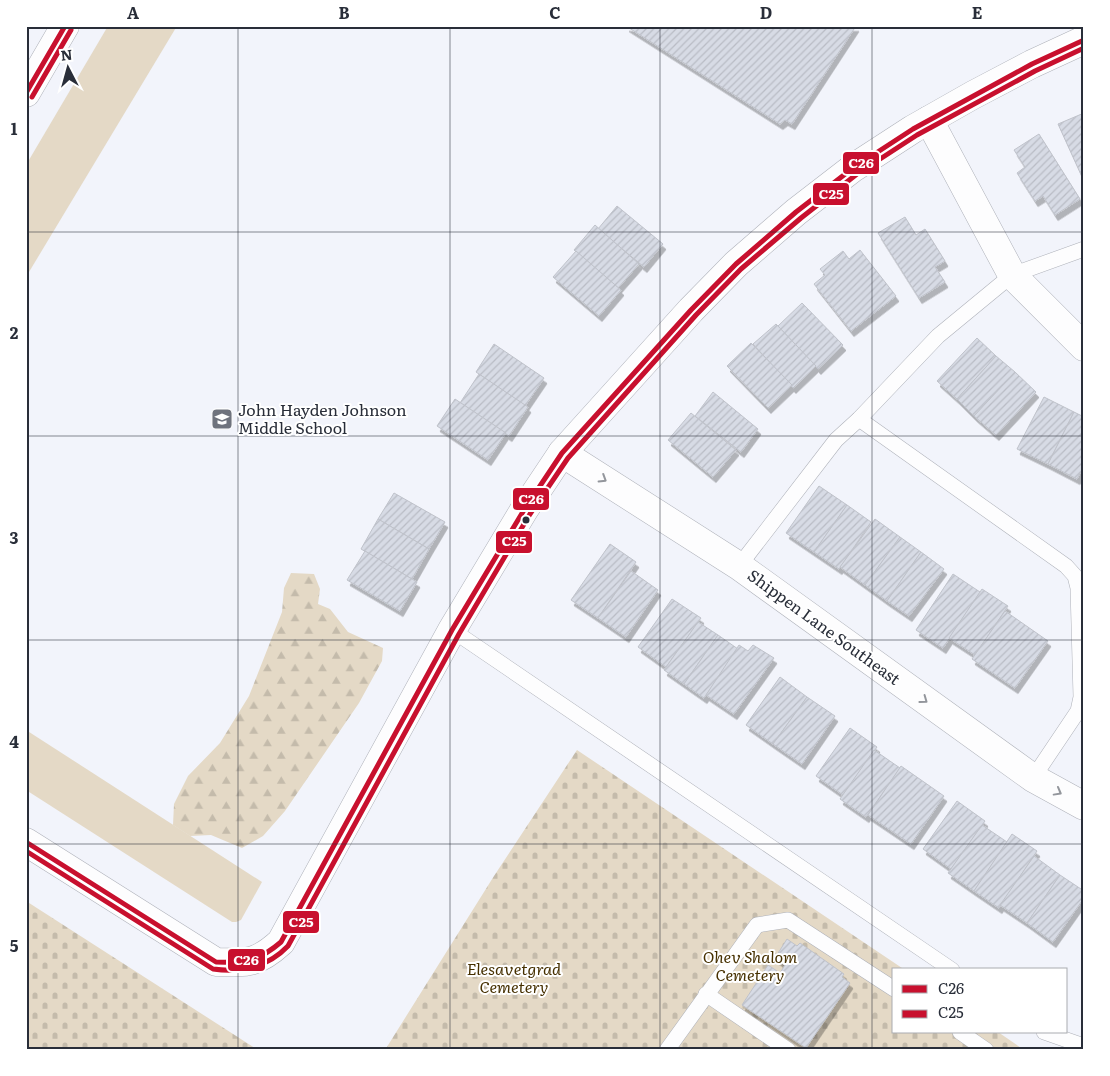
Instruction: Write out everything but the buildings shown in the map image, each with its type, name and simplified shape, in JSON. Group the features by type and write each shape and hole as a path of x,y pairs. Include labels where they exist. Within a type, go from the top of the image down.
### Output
{"street":[{"path":"26,93 65,26"},
{"path":"26,842 216,962 246,963 270,952 281,942 452,630 524,510 562,453 691,310 736,264 796,212 853,168 912,129 998,82 1084,40"},
{"path":"929,120 1012,275 1084,347"},
{"name":"Shippen Lane Southeast","path":"562,453 739,566 1033,778 1084,806"}],"lane":[{"path":"739,566 836,440 859,419 938,336 1012,275 1084,249"},
{"path":"859,419 1066,566 1075,576 1078,588 1081,697 1078,710 1033,778"},
{"path":"452,630 949,968"},
{"path":"668,1050 706,994 757,925 788,920 892,988"},
{"path":"706,994 788,1050"},
{"path":"963,1034 986,1050"},
{"path":"1050,1034 1084,1046"}],"green space":[{"path":"108,26 177,26 26,277 26,165"},
{"path":"291,573 314,574 320,589 318,604 330,609 348,632 383,648 382,661 359,703 285,811 263,836 242,848 211,835 190,836 173,825 174,804 188,776 220,743 249,696 282,612 284,588"},
{"path":"26,730 262,882 241,920 232,922 26,790"},
{"name":"Ohev Shalom Cemetery","path":"577,750 902,968 892,968 892,1034 1001,1034 1024,1050 385,1050 494,876"},
{"path":"26,901 258,1050 26,1050"}],"transit line":[{"name":"C26","path":"26,93 65,26"},
{"name":"C25","path":"32,97 71,30"},
{"name":"C26","path":"26,842 216,962 244,961 258,957 281,942 452,630 524,510 562,453 691,310 736,264 796,212 853,168 913,129 1032,64 1084,40"},
{"name":"C25","path":"26,851 213,969 234,970 254,967 263,964 280,953 288,946 459,634 530,514 568,458 696,315 741,269 801,218 857,174 917,135 1035,71 1084,48"}],"place":[{"name":"John Hayden Johnson Middle School","path":"222,419"}],"park label":[{"name":"Elesavetgrad Cemetery","path":"514,978"}]}
